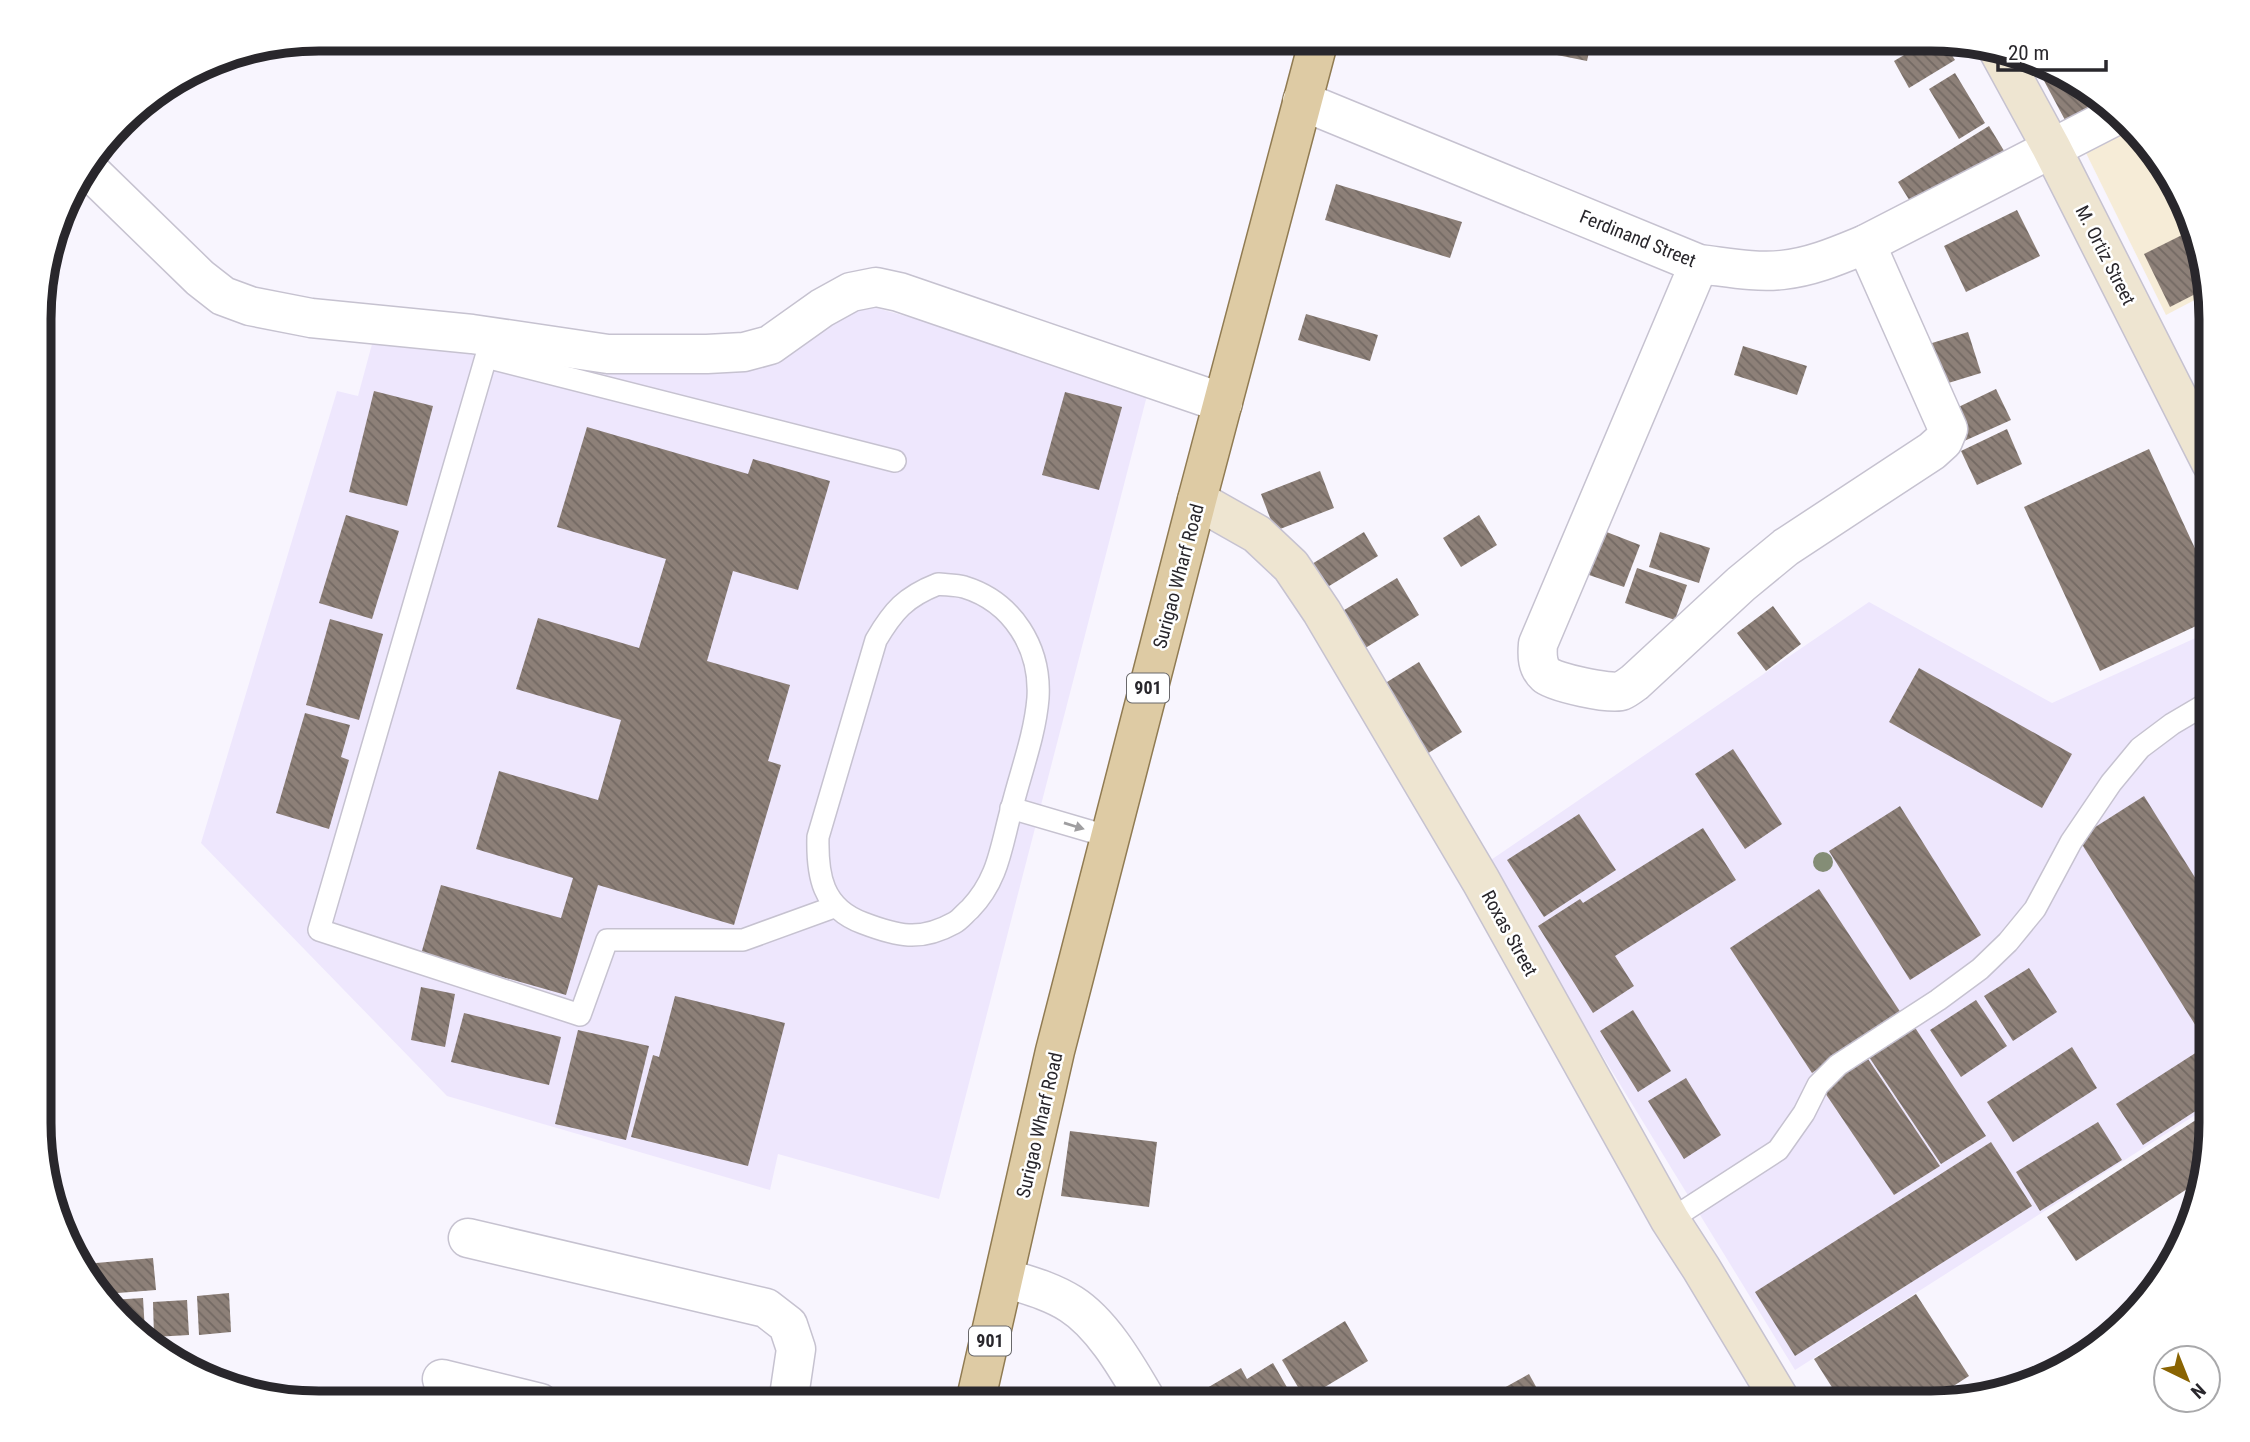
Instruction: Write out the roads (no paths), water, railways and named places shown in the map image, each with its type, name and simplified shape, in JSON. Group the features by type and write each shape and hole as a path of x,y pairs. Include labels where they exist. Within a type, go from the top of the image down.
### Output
{"main road":[{"name":"Surigao Wharf Road","path":"1004,1278 1055,1051 1316,51"},
{"name":"901","path":"978,1391 1004,1278"}],"street":[{"name":"M. Ortiz Street","path":"2004,61 2051,147 2199,439"},
{"name":"Ferdinand Street","path":"1302,101 1699,264 1782,271 1825,261 1867,244 2110,119"},
{"path":"94,174 200,278 223,296 250,306 299,316 472,334 608,354 707,354 744,352 770,345 822,308 851,292 876,287 899,292 1223,403"},
{"path":"1699,264 1538,645 1540,667 1548,677 1603,692 1620,692 1635,682 1741,583 1786,547 1932,451 1943,441 1948,429 1867,244"},
{"name":"Roxas Street","path":"1197,500 1257,534 1291,566 1322,612 1481,881 1670,1220 1702,1268 1775,1391"},
{"path":"468,1238 766,1308 788,1325 796,1349 790,1391"},
{"path":"1004,1278 1048,1292 1073,1305 1090,1320 1124,1363 1141,1391"},
{"path":"442,1379 489,1391"}],"lane":[{"path":"834,906 743,940 607,940 580,1015 319,930 486,357 895,461"},
{"path":"937,584 962,587 989,598 1021,627 1037,673 1038,698 1030,742 999,863 984,895 956,922 922,936 891,933 858,922 834,906 822,884 817,863 818,837 876,640 892,614 918,592 937,584"},
{"path":"1670,1220 1778,1150 1804,1113 1818,1085 1838,1065 1938,1000 1980,969 2008,942 2035,909 2071,842 2111,783 2140,748 2199,708"},
{"path":"1011,808 1110,837"}]}
